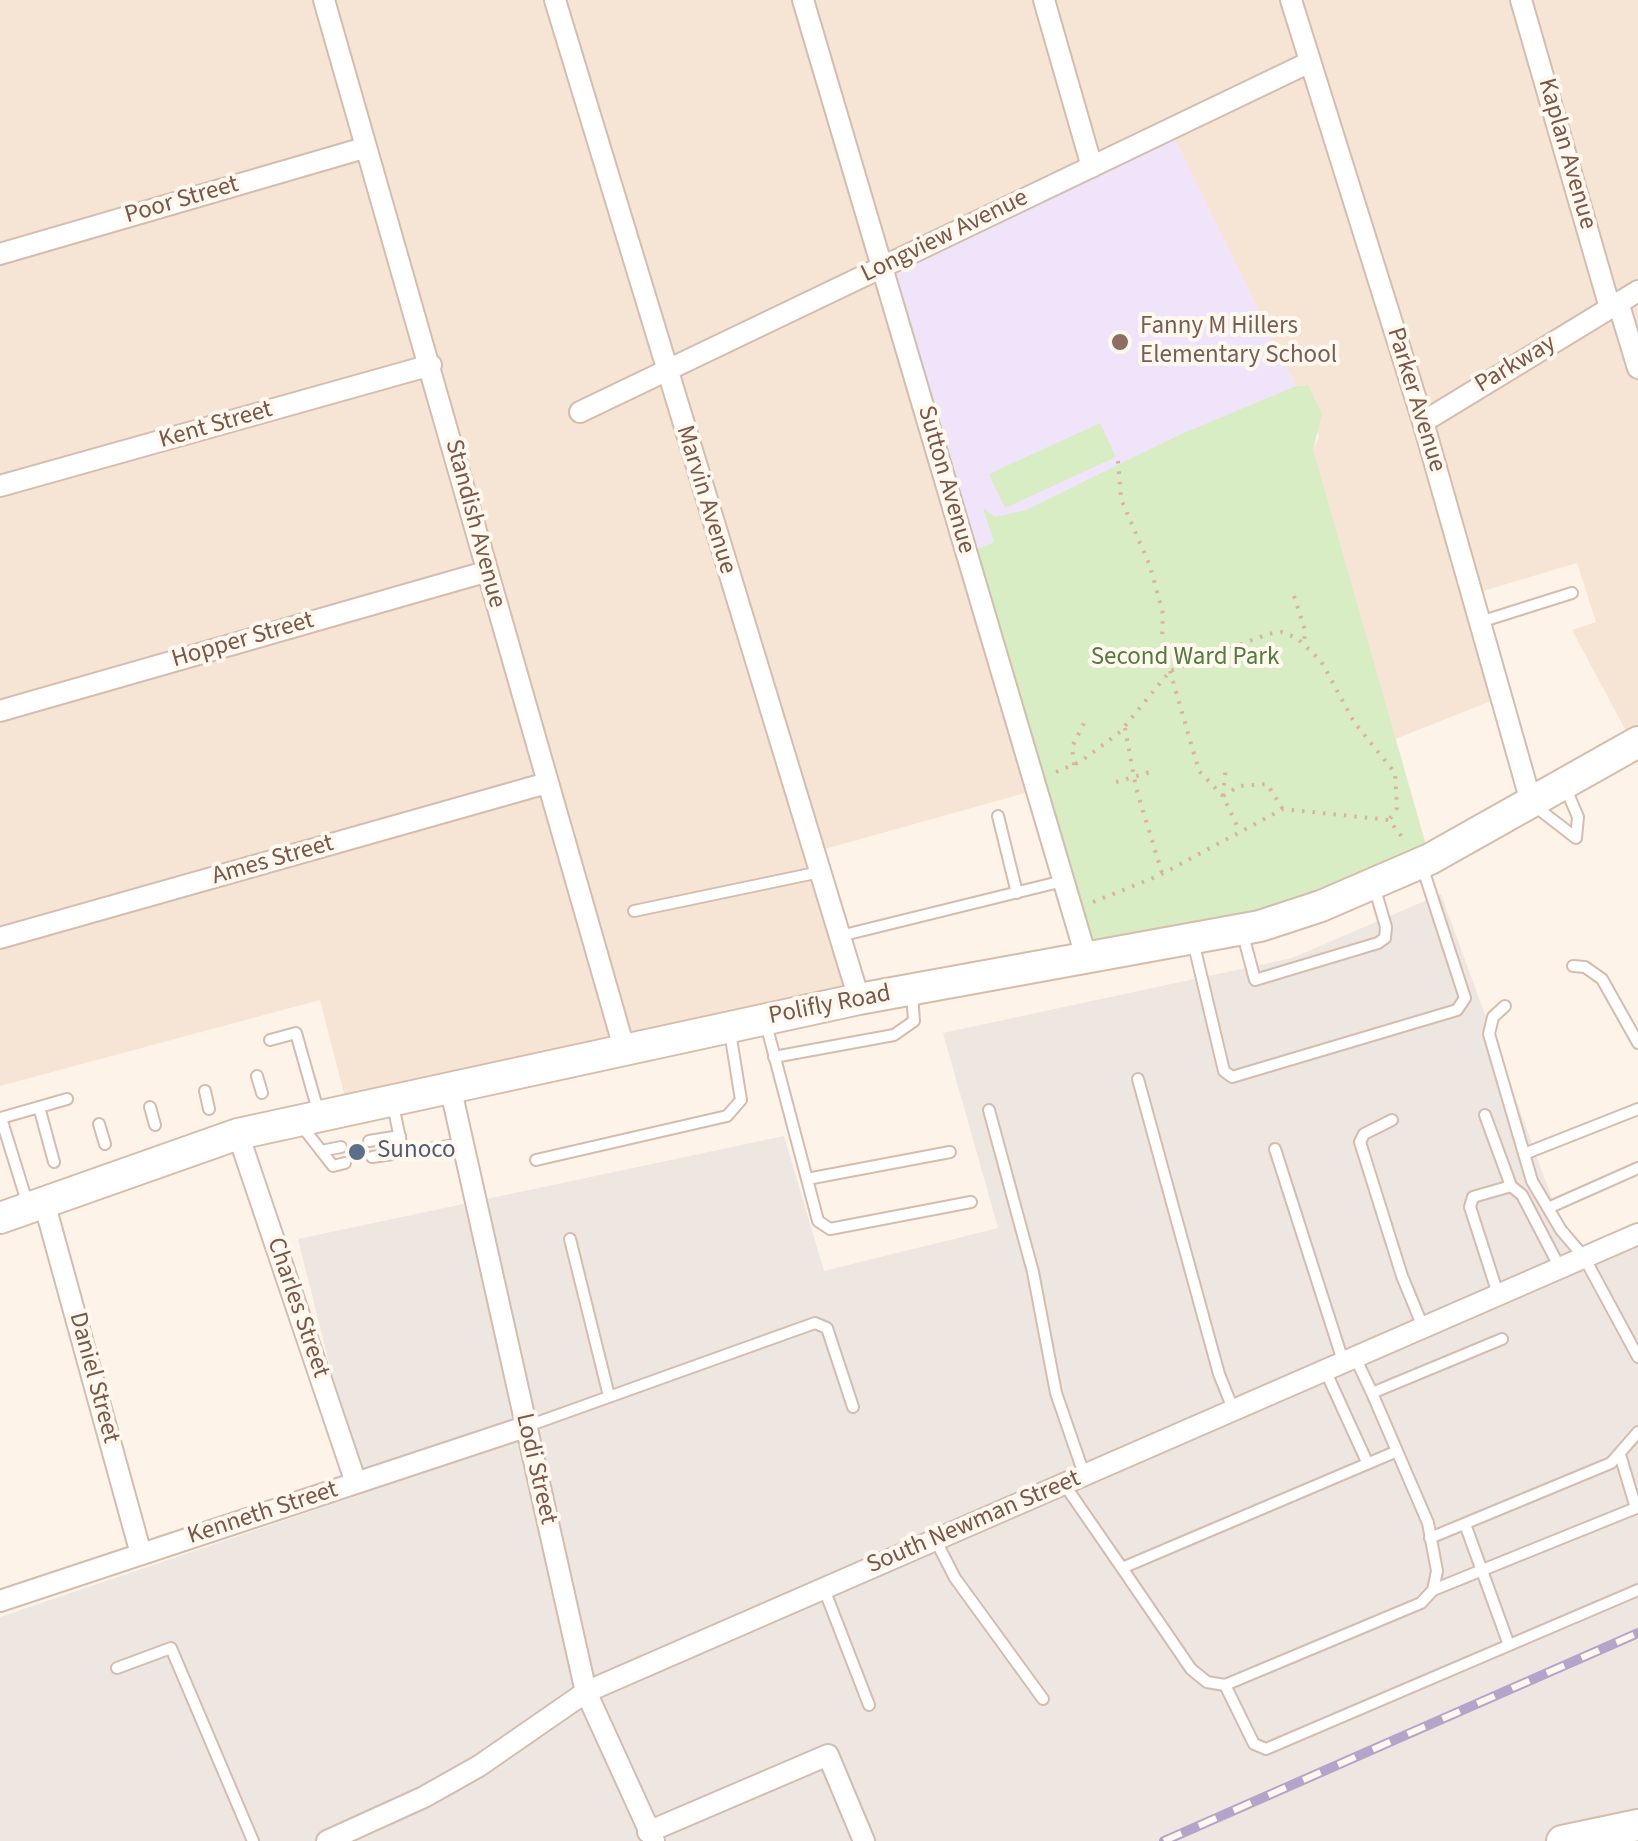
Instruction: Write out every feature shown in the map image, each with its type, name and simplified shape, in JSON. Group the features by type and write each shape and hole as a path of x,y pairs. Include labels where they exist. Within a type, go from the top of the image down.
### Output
{"main road":[{"name":"Polifly Road","path":"24,1209 238,1134 765,1018 1242,930 1374,886 1638,742"},
{"path":"1562,1841 1638,1825"}],"street":[{"name":"Standish Avenue","path":"324,0 624,1048"},
{"name":"Marvin Avenue","path":"555,0 665,372 859,999"},
{"name":"Sutton Avenue","path":"803,0 1086,960"},
{"path":"1044,0 1092,167"},
{"name":"Parker Avenue","path":"1291,0 1423,422 1532,802"},
{"name":"Kaplan Avenue","path":"1522,0 1614,305 1638,368"},
{"name":"Longview Avenue","path":"580,412 1310,62"},
{"name":"Poor Street","path":"0,254 364,148"},
{"name":"Parkway","path":"1423,422 1638,291"},
{"name":"Kent Street","path":"0,486 431,365"},
{"name":"Hopper Street","path":"0,711 486,572"},
{"name":"Ames Street","path":"0,938 546,783"},
{"name":"Lodi Street","path":"450,1086 586,1692 651,1837"},
{"name":"Charles Street","path":"238,1134 356,1483"},
{"name":"Daniel Street","path":"24,1209 141,1554"},
{"name":"South Newman Street","path":"326,1841 479,1766 586,1692 1638,1234"},
{"name":"Kenneth Street","path":"0,1601 525,1427"},
{"path":"651,1837 828,1754 857,1839"}],"lane":[{"path":"1480,622 1572,593"},
{"path":"1532,802 1576,838 1578,817 1564,784"},
{"path":"998,816 1016,892"},
{"path":"1192,940 1224,1071 1232,1077 1457,1010 1466,998 1421,863"},
{"path":"634,911 820,872"},
{"path":"840,936 1063,881"},
{"path":"1242,930 1255,980 1378,943 1385,938 1386,927 1374,886"},
{"path":"1573,966 1585,967 1602,978 1638,1043"},
{"path":"774,1057 894,1035 914,1021 912,990"},
{"path":"1506,1006 1493,1017 1490,1034 1524,1154 1548,1208 1584,1258 1638,1357"},
{"path":"765,1018 818,1220 830,1229 971,1202"},
{"path":"536,1160 727,1116 741,1100 729,1026"},
{"path":"270,1040 296,1033 309,1118 322,1151 333,1166 345,1163"},
{"path":"257,1076 262,1093"},
{"path":"1138,1079 1219,1374 1234,1410"},
{"path":"205,1091 210,1108"},
{"path":"24,1209 0,1119 67,1099"},
{"path":"392,1099 403,1153"},
{"path":"150,1106 155,1125"},
{"path":"39,1108 54,1162"},
{"path":"1524,1154 1638,1109"},
{"path":"989,1110 1033,1272 1056,1393 1085,1475"},
{"path":"1484,1115 1511,1186 1522,1195 1560,1268"},
{"path":"1392,1120 1364,1134 1360,1142 1402,1276 1424,1328"},
{"path":"99,1124 104,1144"},
{"path":"369,1142 400,1136"},
{"path":"372,1157 463,1144"},
{"path":"322,1151 341,1147"},
{"path":"1275,1149 1341,1363 1366,1462"},
{"path":"807,1179 950,1152"},
{"path":"1548,1208 1638,1168"},
{"path":"1498,1295 1470,1207 1473,1197 1511,1186"},
{"path":"570,1239 609,1396"},
{"path":"525,1427 815,1322 827,1328 852,1407"},
{"path":"1372,1393 1502,1339"},
{"path":"1341,1363 1372,1393 1430,1538 1438,1571 1433,1590"},
{"path":"1430,1538 1620,1458 1638,1432"},
{"path":"1122,1568 1395,1452"},
{"path":"1064,1484 1190,1669 1207,1682 1225,1685 1420,1603 1433,1590 1637,1509 1620,1458"},
{"path":"1465,1524 1509,1645"},
{"path":"936,1540 955,1578 1043,1699"},
{"path":"824,1588 869,1705"},
{"path":"1225,1685 1254,1744 1266,1749 1638,1590"},
{"path":"118,1668 171,1648 253,1841"}],"path":[{"path":"1118,461 1121,499 1150,566 1162,614 1162,638 1199,771 1224,796 1238,830"},
{"path":"1294,596 1306,630 1304,643"},
{"path":"1056,772 1074,765 1125,728 1170,671 1281,632 1304,643 1321,661 1354,722 1395,773 1397,808 1389,820"},
{"path":"1074,765 1072,747 1084,723"},
{"path":"1125,728 1133,776 1162,873"},
{"path":"1224,796 1226,765"},
{"path":"1116,782 1154,771"},
{"path":"1224,796 1238,786 1268,784 1283,809"},
{"path":"1093,902 1162,873 1283,809 1389,820 1402,837"}],"shaded area":[{"path":"0,0 1638,0 1638,741 1633,744 1572,630 1596,622 1577,563 1473,594 1501,697 1393,740 1313,449 1319,437 1308,385 1296,386 1170,130 1036,790 814,852 859,999 348,1109 320,1000 0,1086"},
{"path":"1170,129 1296,386 1064,513 967,554 882,268"},
{"path":"1441,894 1577,1267 1638,1238 1638,1827 1571,1841 0,1841 0,1617 362,1494 298,1239 784,1136 824,1271 998,1228 943,1033 1292,958"}],"green space":[{"name":"Second Ward Park","path":"1308,385 1322,415 1313,449 1430,859 1381,882 1087,960 967,554 994,542 983,508 995,517 1026,510 1179,435 1296,386"},
{"path":"1100,423 1116,457 1005,508 989,474"}],"railway":[{"path":"1164,1841 1638,1633"}],"place":[{"name":"Fanny M Hillers Elementary School","path":"1120,342"},
{"name":"Sunoco","path":"357,1152"}]}
